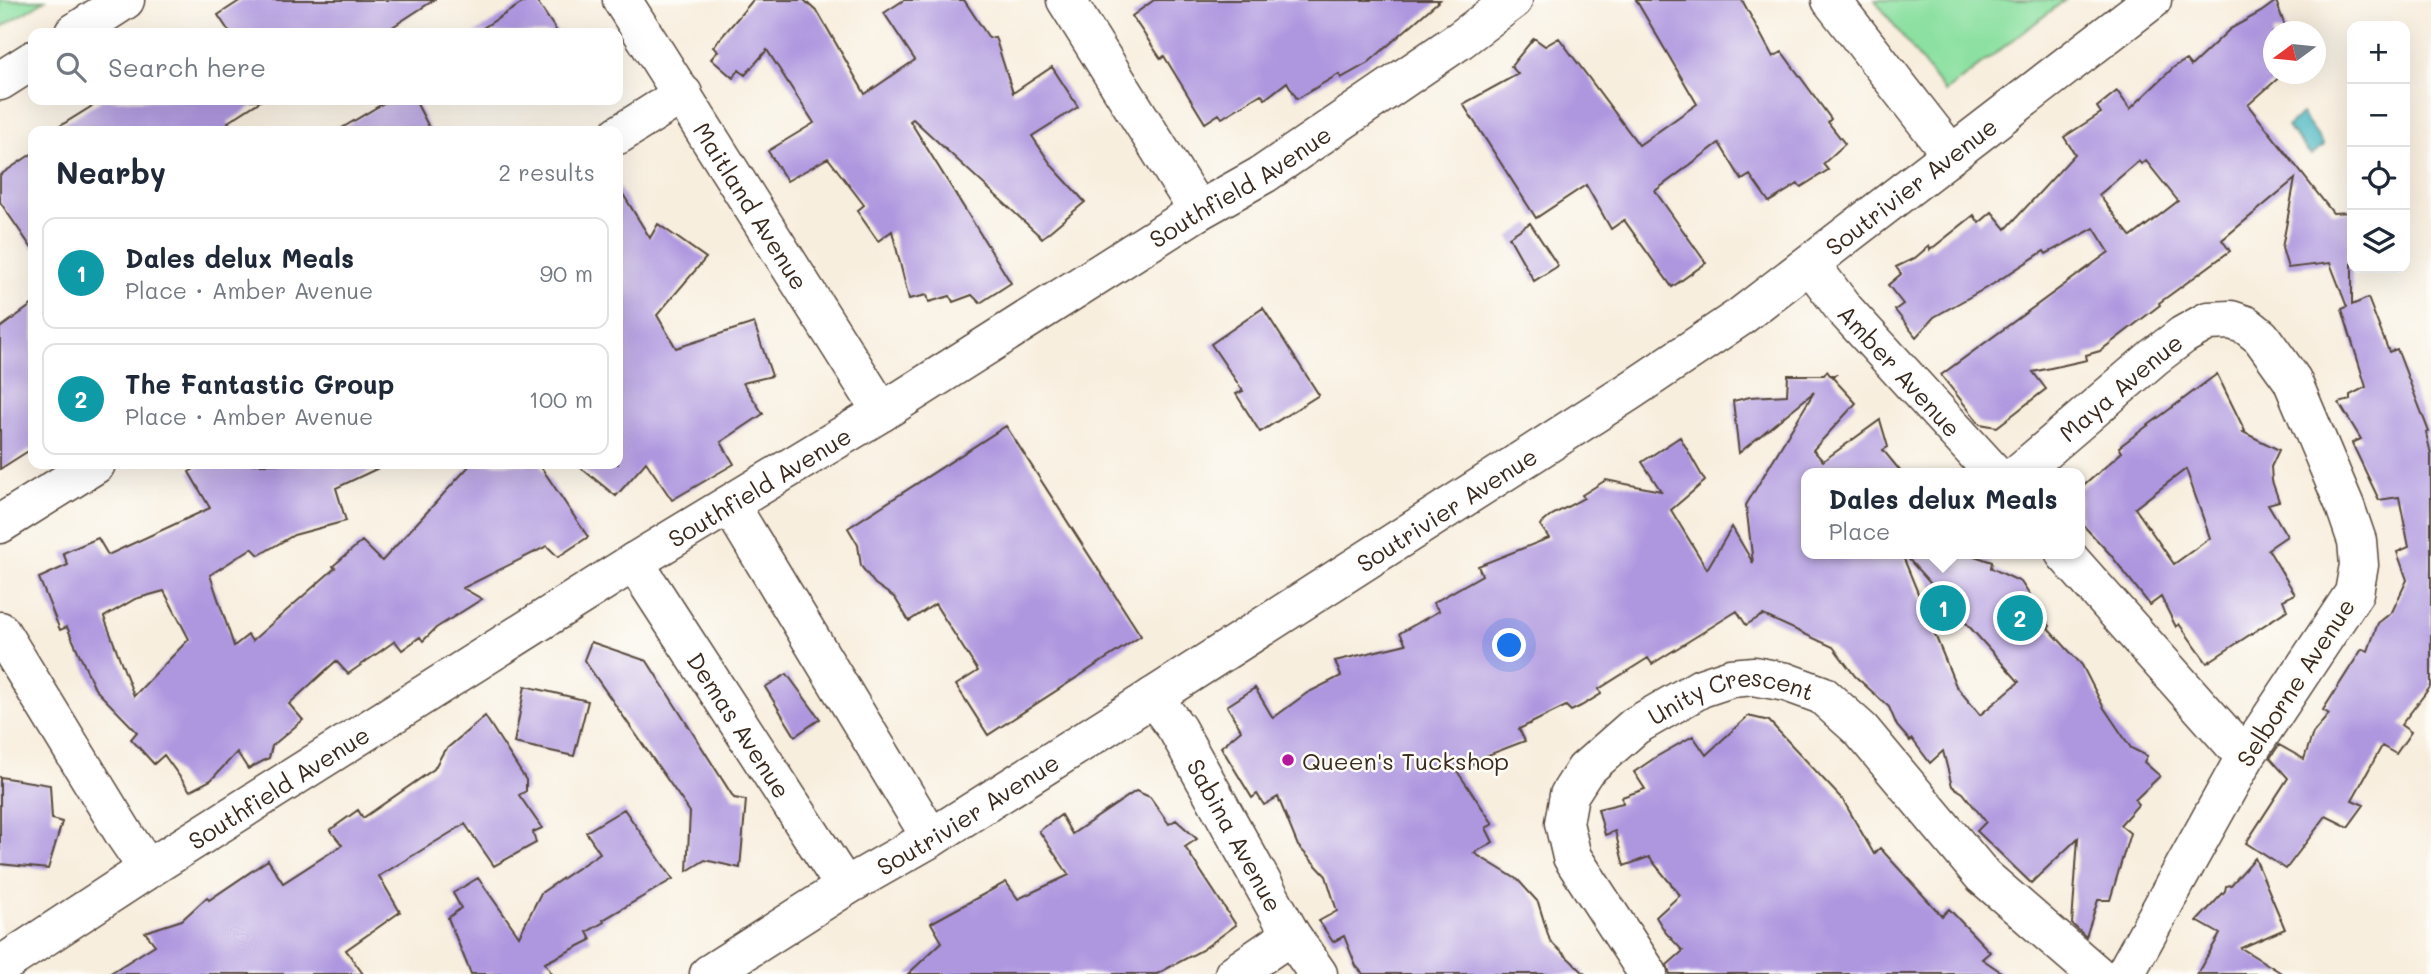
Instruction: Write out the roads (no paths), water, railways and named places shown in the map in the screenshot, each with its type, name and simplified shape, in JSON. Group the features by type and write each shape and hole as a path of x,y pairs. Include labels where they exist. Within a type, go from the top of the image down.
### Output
{"street":[{"path":"82,28 125,0"},
{"name":"Maitland Avenue","path":"622,0 882,412"},
{"path":"1066,0 1198,211"},
{"name":"Southfield Avenue","path":"0,966 148,869 634,562 882,412 1198,211 1264,174 1460,40 1513,0"},
{"path":"1831,0 1951,154"},
{"name":"Soutrivier Avenue","path":"709,974 1153,697 1630,391 1740,317 2152,0"},
{"path":"0,81 28,63"},
{"path":"623,132 683,94"},
{"name":"Amber Avenue","path":"1811,265 1844,309 1989,468"},
{"name":"Maya Avenue","path":"2025,468 2183,335 2208,321 2231,320"},
{"name":"Selborne Avenue","path":"2125,974 2245,757 2354,593 2359,565 2357,541 2351,523 2292,380 2261,337 2246,325 2231,320"},
{"path":"0,524 88,469"},
{"path":"730,505 930,838"},
{"path":"2069,559 2245,757"},
{"name":"Demas Avenue","path":"634,562 845,887"},
{"path":"0,631 148,869"},
{"name":"Unity Crescent","path":"1647,974 1572,857 1564,823 1569,795 1585,770 1635,726 1701,688 1731,678 1754,676 1786,682 1822,695 1861,730 1983,876 2096,974"},
{"name":"Sabina Avenue","path":"1153,697 1177,729 1291,935 1318,974"},
{"path":"1234,974 1291,935"}],"water":[{"path":"2301,114 2324,145 2311,155 2287,127"}],"place":[{"name":"Dales delux Meals","path":"1943,608"},
{"name":"The Fantastic Group","path":"2020,618"},
{"name":"Queen's Tuckshop","path":"1288,760"}]}
